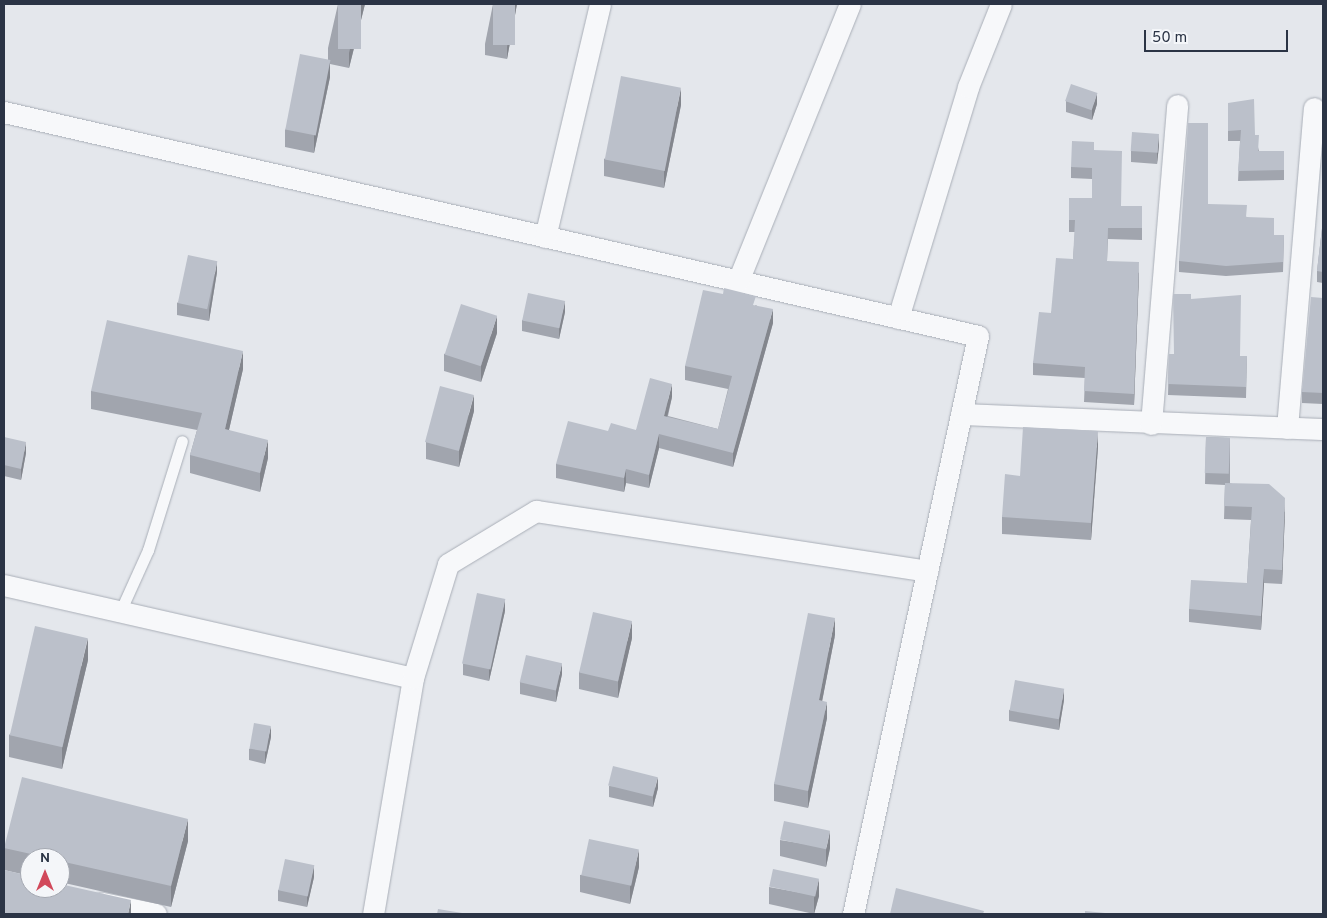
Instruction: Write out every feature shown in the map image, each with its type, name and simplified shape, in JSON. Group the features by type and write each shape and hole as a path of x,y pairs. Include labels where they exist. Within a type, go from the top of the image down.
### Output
{"street":[{"path":"544,237 600,4"},
{"path":"738,281 850,4"},
{"path":"898,318 968,87 1001,4"},
{"path":"1152,424 1177,105"},
{"path":"1287,428 1314,108"},
{"path":"4,112 978,336 853,914"},
{"path":"961,414 1152,424 1323,429"},
{"path":"373,914 413,678 448,564 536,510 927,571"},
{"path":"4,585 413,678"},
{"path":"80,898 156,914"}],"lane":[{"path":"120,612 148,550 182,441"}],"building":[{"path":"338,4 361,4 361,49 338,49"},
{"path":"493,4 515,4 515,45 493,45"},
{"path":"300,54 330,60 316,136 285,130"},
{"path":"621,76 681,88 665,171 605,159"},
{"path":"1071,84 1097,93 1092,110 1065,101"},
{"path":"1254,99 1255,135 1259,135 1258,151 1284,151 1284,170 1238,171 1241,130 1228,131 1228,103"},
{"path":"1188,123 1208,123 1208,204 1247,205 1246,217 1274,218 1274,235 1284,235 1283,262 1226,266 1179,261"},
{"path":"1132,132 1159,134 1158,153 1131,151"},
{"path":"1072,141 1094,142 1094,150 1122,151 1121,206 1142,206 1142,228 1108,228 1107,261 1139,262 1134,394 1084,391 1085,367 1033,363 1039,312 1051,313 1056,258 1073,259 1075,220 1069,220 1069,198 1092,198 1092,168 1071,167"},
{"path":"1323,220 1323,272 1317,271"},
{"path":"188,255 217,261 207,309 178,303"},
{"path":"724,288 756,296 753,305 773,309 733,453 659,434 649,475 626,469 624,478 556,464 568,421 608,431 611,423 636,430 650,378 672,384 664,416 718,429 732,376 685,366 703,290 723,294"},
{"path":"528,293 565,301 559,328 522,320"},
{"path":"1173,294 1191,294 1191,299 1241,295 1240,356 1247,356 1246,387 1168,384 1169,354 1174,354"},
{"path":"1311,297 1323,298 1323,393 1302,392"},
{"path":"461,304 497,316 481,366 445,354"},
{"path":"107,320 243,351 225,429 268,440 260,473 190,455 202,413 91,391"},
{"path":"440,386 474,395 459,451 425,442"},
{"path":"1023,427 1098,431 1091,523 1002,517 1005,474 1020,476"},
{"path":"4,437 26,442 21,469 4,465"},
{"path":"1206,437 1230,438 1229,474 1205,473"},
{"path":"1225,483 1269,484 1285,498 1282,570 1264,569 1261,616 1189,609 1191,580 1247,583 1252,507 1224,506"},
{"path":"477,593 505,599 490,669 462,663"},
{"path":"593,612 632,621 618,681 579,672"},
{"path":"808,613 835,618 819,700 827,702 808,791 774,784"},
{"path":"35,626 88,638 62,747 10,735"},
{"path":"526,655 562,663 556,691 520,682"},
{"path":"1015,680 1064,689 1059,719 1010,711"},
{"path":"254,723 271,726 266,752 249,749"},
{"path":"613,766 658,777 653,797 608,785"},
{"path":"22,777 188,819 171,886 70,863 70,848 20,848 20,852 4,848"},
{"path":"784,821 830,831 826,849 780,840"},
{"path":"589,839 639,850 631,886 581,875"},
{"path":"285,859 314,865 308,897 278,890"},
{"path":"773,869 819,879 815,896 769,887"},
{"path":"4,870 20,874 20,898 70,898 70,886 131,900 128,914 4,914"},
{"path":"896,888 984,911 983,914 890,914"},
{"path":"438,909 468,914 437,914"},
{"path":"1085,911 1115,914 1085,914"}]}
